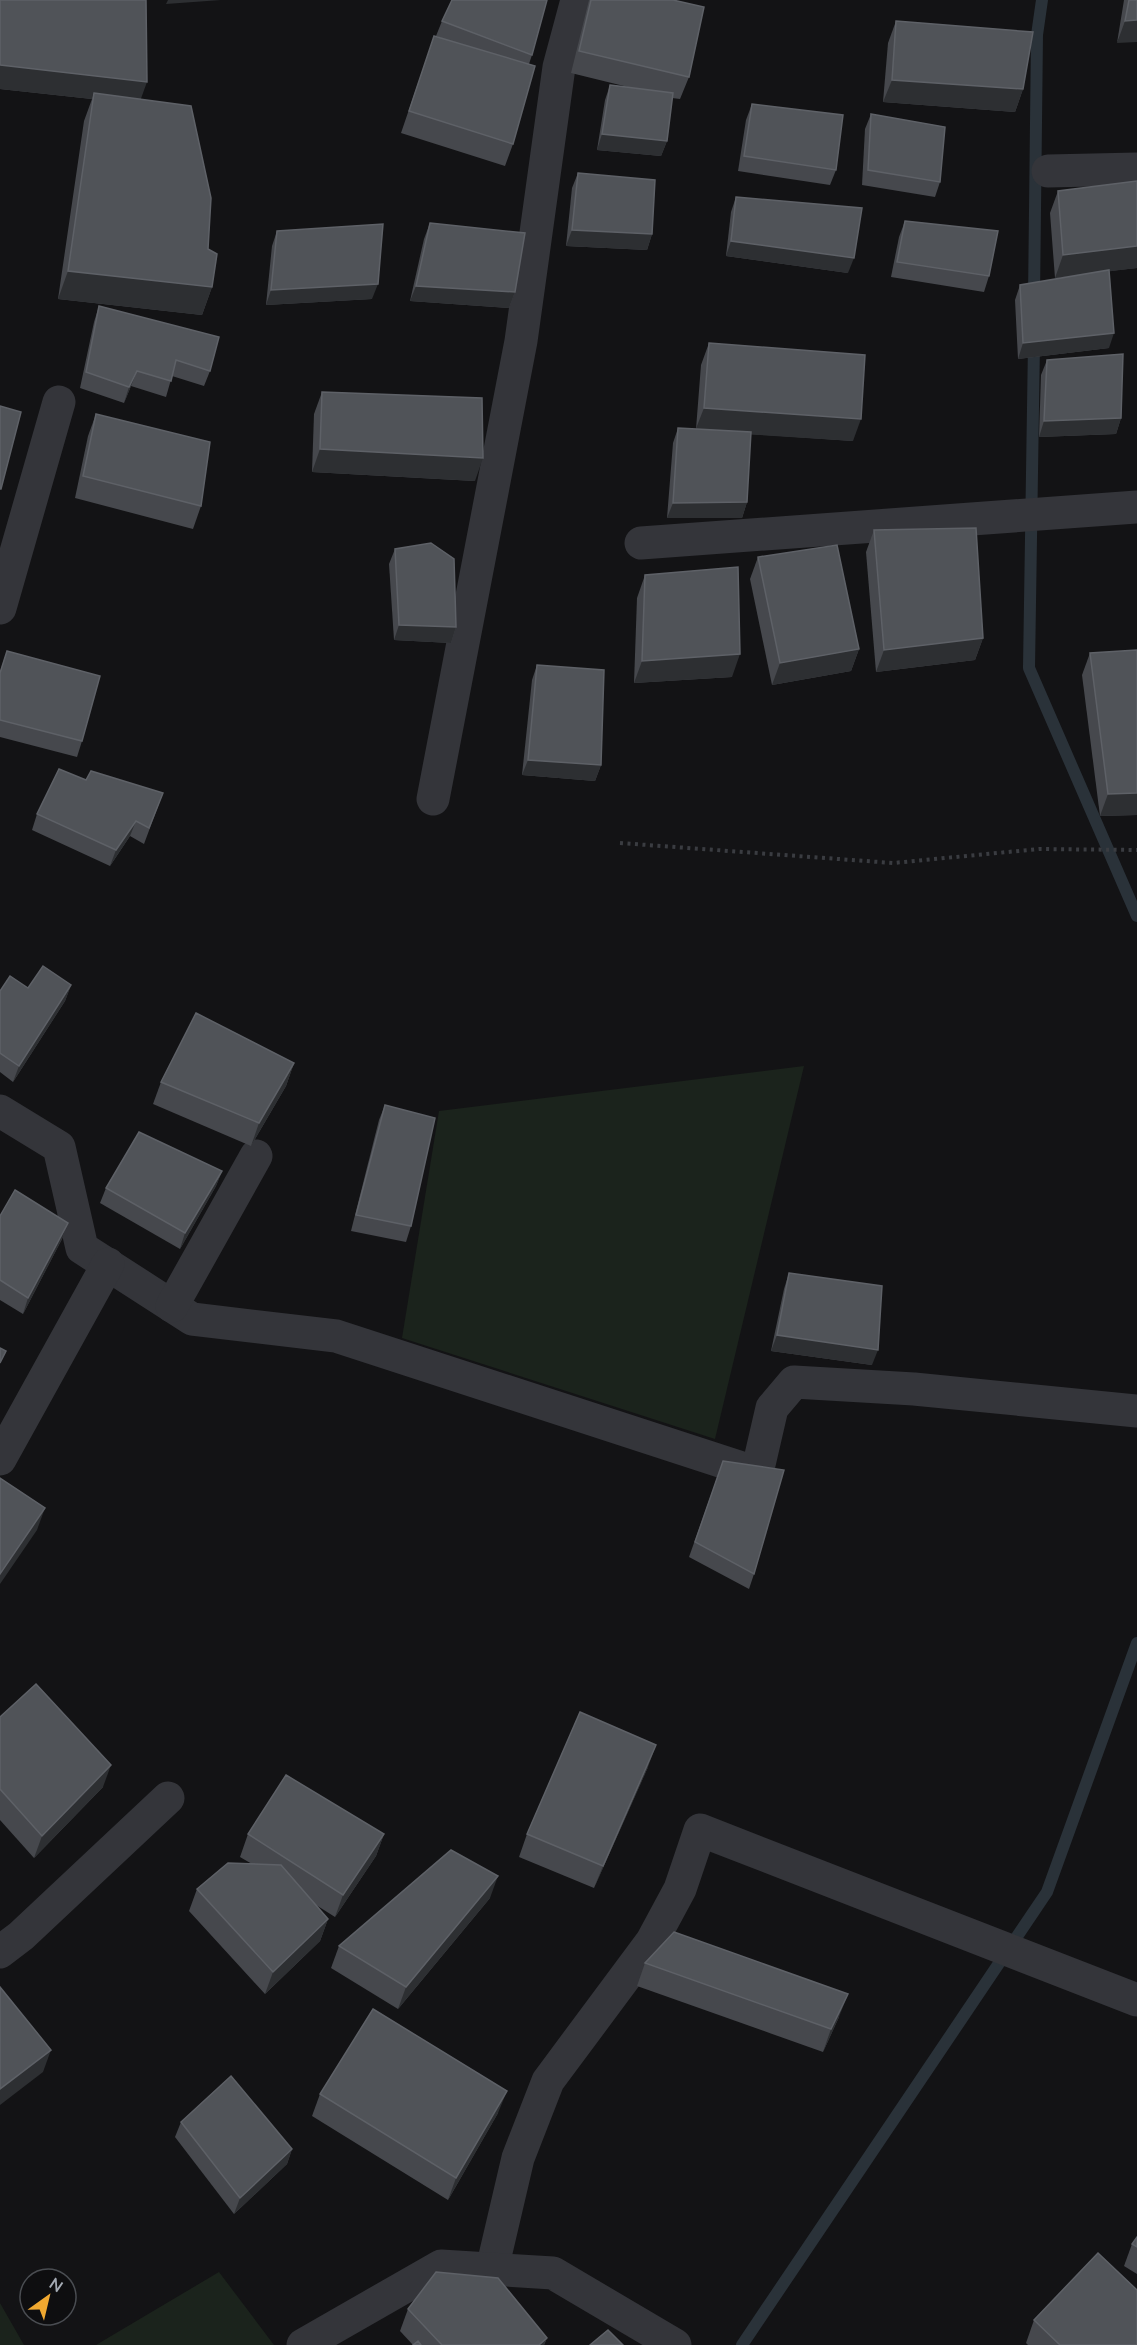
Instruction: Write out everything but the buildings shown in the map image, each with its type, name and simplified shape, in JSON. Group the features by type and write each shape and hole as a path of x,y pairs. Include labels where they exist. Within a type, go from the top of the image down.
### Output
{"street":[{"path":"433,799 522,341 559,67 577,0"},
{"path":"1048,171 1137,169"},
{"path":"0,608 8,548 59,402"},
{"path":"641,543 1137,507"},
{"path":"0,1111 59,1147 82,1248 192,1319 336,1336 757,1473 772,1408 794,1382 914,1389 1137,1411"},
{"path":"172,1306 256,1156"},
{"path":"0,1459 108,1264"},
{"path":"0,1952 21,1936 168,1798"},
{"path":"492,2270 518,2158 548,2081 652,1941 680,1889 700,1830 1137,2000"},
{"path":"303,2345 441,2266 553,2273 675,2345"}],"path":[{"path":"620,843 893,862 1039,849 1137,850"}],"shaded area":[{"path":"804,1066 715,1439 402,1338 439,1111"},
{"path":"219,2272 274,2345 96,2345"},
{"path":"0,2303 24,2345 0,2345"}],"waterway":[{"path":"1034,298 1037,35 1042,0"},
{"path":"1034,343 1029,668 1137,916"},
{"path":"742,2345 1047,1892 1137,1643"}]}
